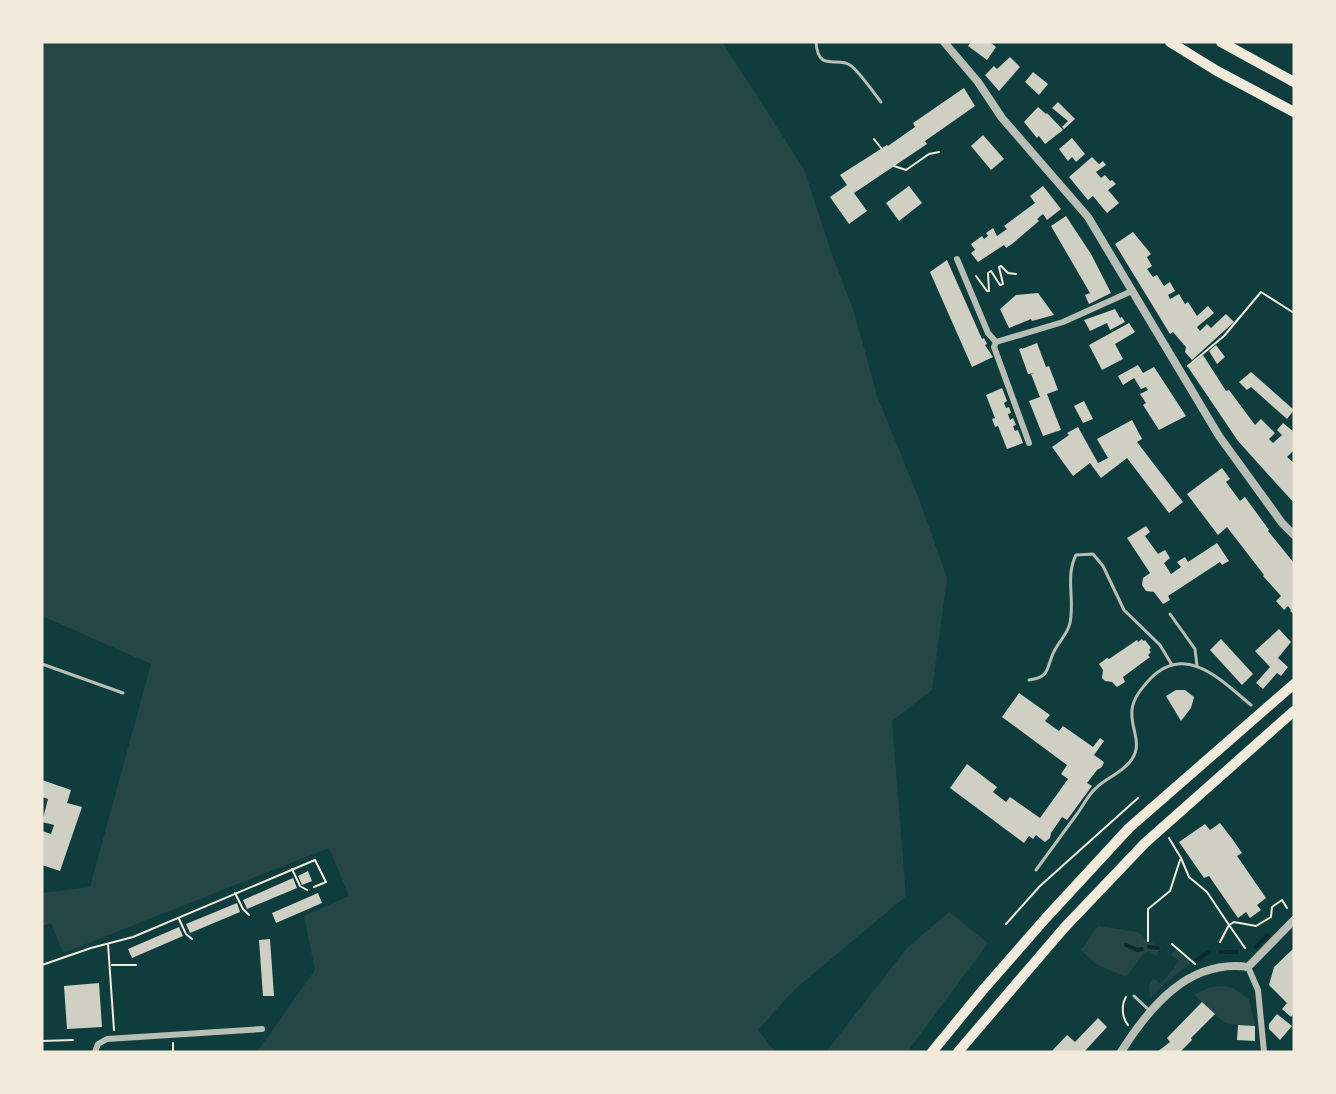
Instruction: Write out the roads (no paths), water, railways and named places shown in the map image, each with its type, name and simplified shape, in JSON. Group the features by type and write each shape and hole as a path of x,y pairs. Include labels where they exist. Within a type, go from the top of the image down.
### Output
{"highway":[{"path":"1170,42 1217,71 1294,112"},
{"path":"1221,42 1294,82"},
{"path":"932,1052 1045,919 1129,828 1294,684"},
{"path":"958,1052 1048,946 1145,843 1294,711"}],"street":[{"path":"944,42 978,82 1002,118 1082,209 1219,436 1282,523 1294,535"},
{"path":"957,259 988,333 996,342"},
{"path":"996,342 1063,322 1132,291"},
{"path":"996,342 994,347 1029,443"},
{"path":"1248,967 1294,920"},
{"path":"1121,1052 1130,1036 1151,1012 1184,980 1218,968 1236,965 1248,967"},
{"path":"1248,967 1258,990 1264,1052"},
{"path":"95,1052 101,1041 115,1039 262,1029"}],"lane":[{"path":"816,42 821,58 828,63 850,64 881,102"},
{"path":"1029,680 1040,678 1047,672 1052,654 1062,642 1069,627 1073,605 1070,569 1076,555 1084,553 1093,554 1103,566 1124,610 1160,645 1172,665"},
{"path":"1170,614 1195,649 1197,666"},
{"path":"1036,870 1096,788 1122,770 1136,752 1137,739 1132,710 1136,695 1155,674 1172,665 1189,663 1224,682 1251,705"},
{"path":"42,664 123,693"},
{"path":"1134,996 1151,1012"}],"waterway":[{"path":"1256,947 1268,935"},
{"path":"1126,945 1137,950 1142,949"},
{"path":"1149,947 1158,948"},
{"path":"1197,960 1209,952"},
{"path":"1221,952 1237,952"}]}
